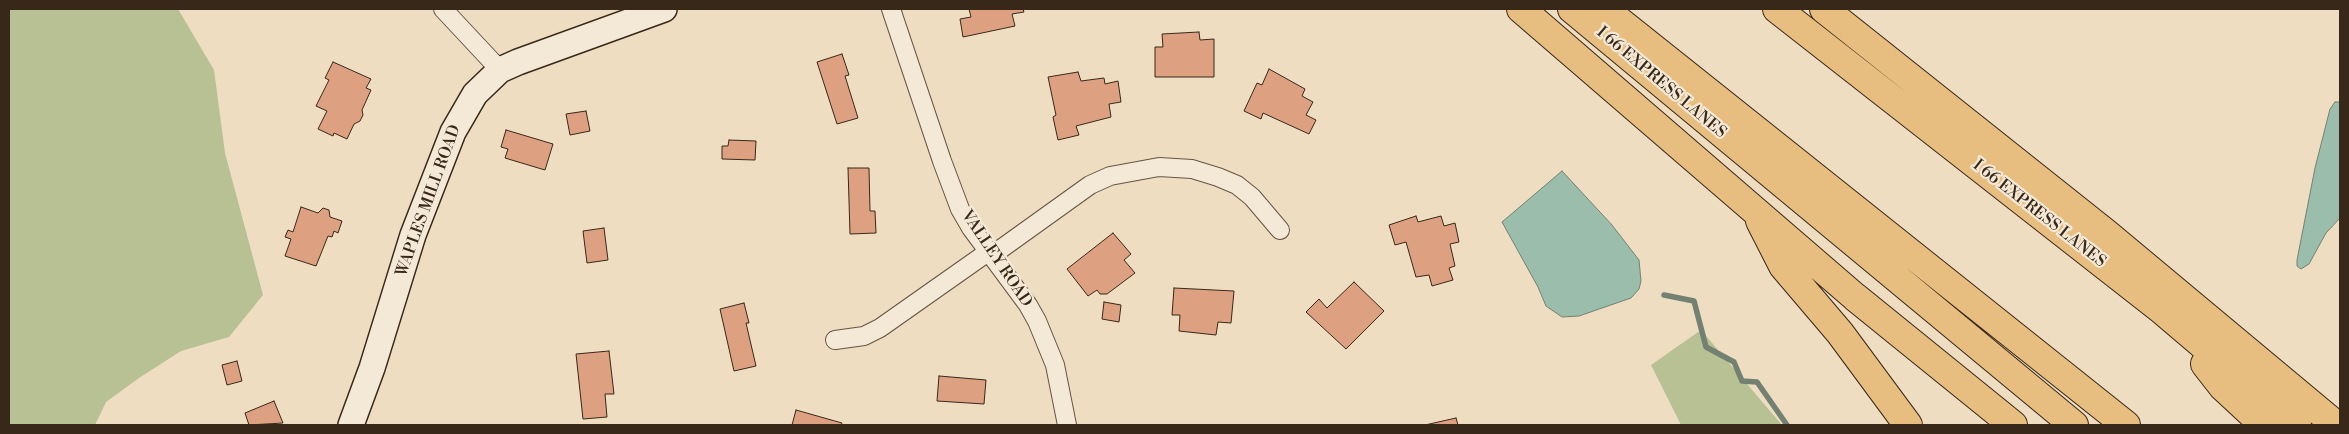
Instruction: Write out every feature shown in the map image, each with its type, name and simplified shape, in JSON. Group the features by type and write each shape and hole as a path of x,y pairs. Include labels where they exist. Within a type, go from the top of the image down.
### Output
{"highway":[{"path":"1522,9 1855,297 2013,425"},
{"name":"I 66 EXPRESS LANES","path":"1572,9 2074,425"},
{"path":"1604,9 2126,425"},
{"name":"I 66 EXPRESS LANES","path":"1777,9 2163,311 2297,425"},
{"path":"1824,9 2092,222 2336,425"},
{"path":"1752,207 1783,266 1840,333 1908,425"},
{"path":"2163,311 2223,387 2264,425"}],"main road":[{"name":"WAPLES MILL ROAD","path":"351,425 374,360 413,235 453,132 475,94 500,70 664,9"}],"street":[{"path":"443,9 500,70"},
{"name":"VALLEY ROAD","path":"891,9 960,209 990,254 1028,305 1043,334 1055,366 1068,425"},
{"path":"835,340 864,336 880,328 1090,185 1110,176 1159,167 1192,169 1218,177 1237,186 1252,197 1280,230"}],"shaded area":[{"path":"9,9 178,9 214,70 225,153 263,295 229,337 181,351 139,378 106,402 95,425 9,425"},
{"path":"2335,102 2340,102 2340,218 2326,233 2309,264 2301,269 2297,266 2297,260 2315,168 2330,109"},
{"path":"1562,171 1612,225 1639,260 1641,281 1639,289 1631,298 1579,316 1562,317 1546,306 1538,287 1502,222"},
{"path":"1701,330 1782,425 1681,425 1651,365"}],"building":[{"path":"969,9 1023,9 1024,12 1012,14 1015,26 963,37 960,19 971,17"},
{"path":"1199,32 1200,40 1214,39 1214,77 1155,77 1155,47 1163,47 1162,34"},
{"path":"842,54 849,75 845,76 858,118 837,124 817,62"},
{"path":"333,62 371,79 366,88 371,90 362,110 363,115 360,121 354,124 347,139 334,133 333,136 318,129 327,111 316,106 329,80 325,78"},
{"path":"1269,69 1305,89 1302,96 1313,102 1306,115 1316,120 1309,134 1263,113 1261,119 1244,111 1257,83 1262,85"},
{"path":"1078,72 1081,81 1104,78 1105,84 1118,81 1121,102 1109,104 1111,117 1076,126 1079,135 1058,140 1053,117 1056,115 1048,77"},
{"path":"586,111 590,131 570,135 566,114"},
{"path":"506,130 553,144 545,170 505,158 508,149 501,147"},
{"path":"729,140 756,141 755,160 722,159 722,146 728,146"},
{"path":"848,168 869,168 870,211 875,211 876,233 850,234"},
{"path":"301,207 318,213 323,208 329,210 330,217 342,221 338,233 334,231 332,237 328,236 316,266 285,256 291,239 285,237 288,230 293,232"},
{"path":"1416,216 1418,222 1441,216 1444,226 1455,223 1459,242 1450,244 1455,266 1449,268 1453,280 1432,286 1429,275 1416,277 1406,242 1395,245 1389,225"},
{"path":"604,228 608,260 587,263 583,231"},
{"path":"1113,233 1131,254 1124,260 1135,273 1107,294 1100,294 1097,290 1088,296 1067,269"},
{"path":"1354,282 1384,311 1346,349 1306,312 1319,299 1327,308"},
{"path":"1174,288 1234,291 1231,323 1218,322 1216,335 1179,331 1180,315 1172,315"},
{"path":"1104,302 1121,305 1119,322 1102,319"},
{"path":"744,303 749,323 746,323 756,366 734,371 720,309"},
{"path":"609,351 614,394 605,394 607,417 583,419 576,354"},
{"path":"237,361 242,381 227,385 222,365"},
{"path":"939,376 986,380 984,404 937,401"},
{"path":"274,401 283,423 249,425 245,413"},
{"path":"796,410 842,423 841,425 792,425"},
{"path":"1456,418 1458,425 1425,425"}],"waterway":[{"path":"1664,295 1694,301 1706,347 1734,362 1742,381 1757,382 1787,425"}]}
